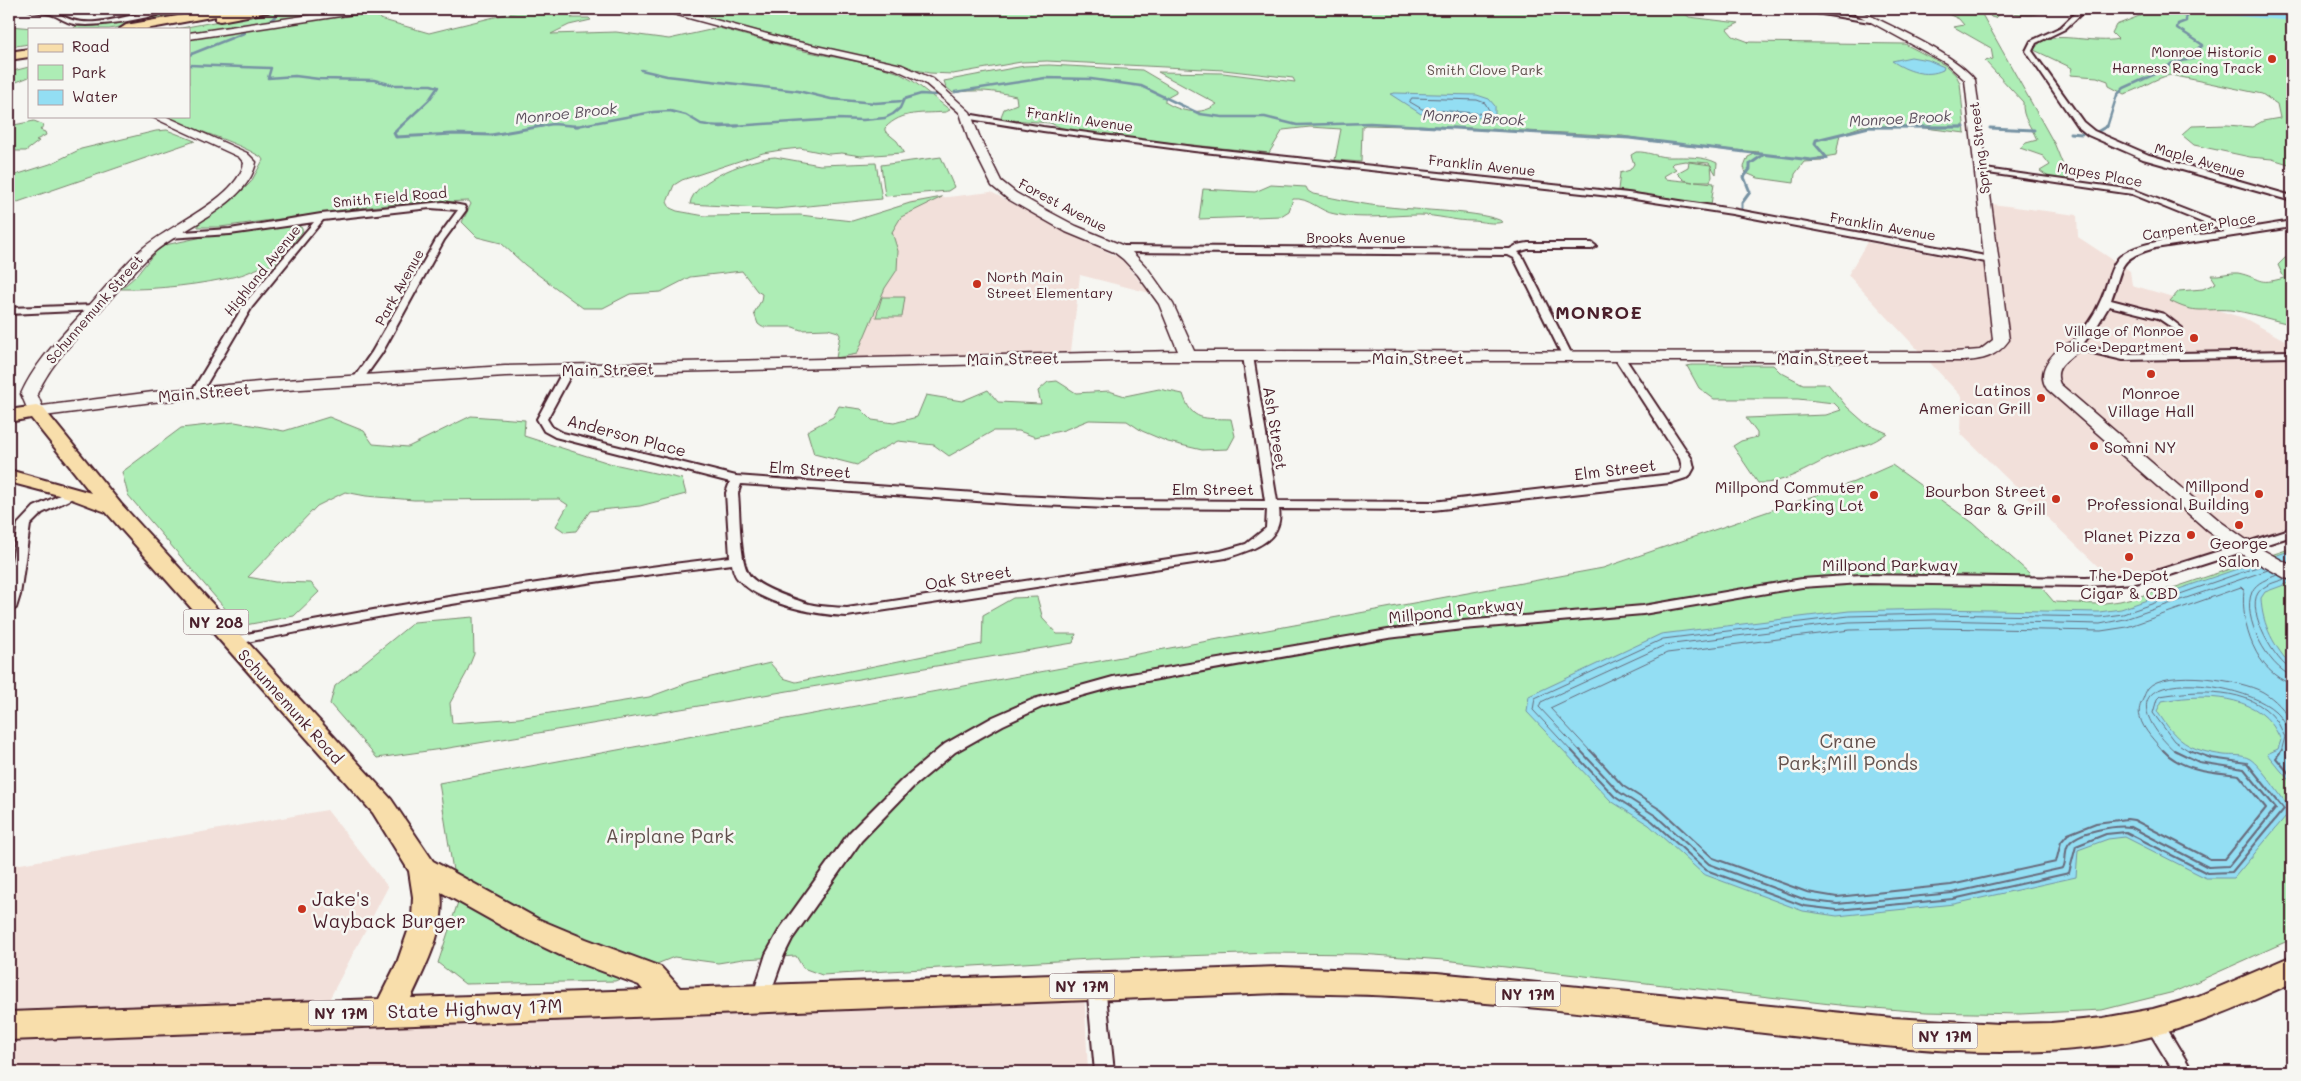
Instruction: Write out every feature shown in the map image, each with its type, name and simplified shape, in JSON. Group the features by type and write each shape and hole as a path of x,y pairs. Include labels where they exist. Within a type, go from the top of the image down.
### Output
{"highway":[{"path":"132,28 236,9"},
{"path":"164,28 268,9"},
{"path":"9,50 28,46"},
{"path":"9,56 28,53"}],"main road":[{"path":"9,416 36,412"},
{"name":"Schunnemunk Road","path":"36,412 114,508 382,806 423,868 427,897 427,920 412,962 390,1011"},
{"name":"NY 208","path":"9,476 73,493 114,508"},
{"path":"423,868 528,926 575,948 650,976 672,1001"},
{"name":"NY 17M","path":"762,998 1281,980 1392,983 1528,994 1929,1035 2028,1037 2098,1032 2153,1023 2198,1010 2292,969"},
{"name":"State Highway 17M","path":"9,1026 762,998"}],"street":[{"path":"30,9 58,11 63,21 84,23 170,9"},
{"path":"190,36 367,9"},
{"name":"Forest Avenue","path":"666,9 787,42 898,67 929,81 967,116 974,138 996,183 1012,196 1071,229 1119,250 1143,272 1166,304 1188,356"},
{"path":"1795,9 1870,20"},
{"name":"Spring Street","path":"1851,9 1949,62 1967,75 1971,85 2001,340 1991,351"},
{"name":"Maple Avenue","path":"2083,9 2063,28 2030,44 2028,50 2080,124 2102,138 2156,160 2292,199"},
{"name":"Franklin Avenue","path":"967,116 1034,127 1190,147 1617,194 1991,260"},
{"name":"Schunnemunk Street","path":"36,412 29,394 37,376 138,258 223,199 244,178 251,164 243,155 160,118"},
{"name":"Mapes Place","path":"1981,170 2134,192 2237,233"},
{"name":"Smith Field Road","path":"169,235 208,232 408,207 444,206 461,208"},
{"name":"Park Avenue","path":"358,379 377,353 440,240 459,214 461,208"},
{"name":"Highland Avenue","path":"196,393 248,305 314,228 321,217"},
{"name":"Carpenter Place","path":"2075,346 2084,338 2106,302 2118,266 2124,257 2134,251 2159,245 2292,224"},
{"name":"Brooks Avenue","path":"1119,250 1512,252 1520,247 1528,246 1592,246"},
{"path":"1512,252 1518,256 1568,357"},
{"path":"2106,302 2161,316 2177,328"},
{"path":"9,311 96,308"},
{"path":"2292,354 2123,357 2075,346 2060,358 2049,372 2048,377 2053,386 2214,526 2245,548 2292,574"},
{"name":"Main Street","path":"36,412 196,393 358,379 569,369 1188,356 1956,357 1991,351"},
{"name":"Ash Street","path":"1248,356 1273,505"},
{"name":"Elm Street","path":"736,480 1018,500 1108,504 1433,506 1670,479 1682,476 1687,472 1688,463 1686,458 1619,357"},
{"name":"Anderson Place","path":"569,369 542,419 548,429 559,435 736,480"},
{"name":"Oak Street","path":"736,480 732,493 737,560 742,576 758,589 808,608 847,612 1222,555 1250,547 1272,529 1273,505"},
{"path":"9,608 13,595 24,524 38,510 73,493"},
{"name":"Millpond Parkway","path":"762,998 771,963 782,941 809,898 855,837 908,783 950,748 998,721 1039,702 1130,679 1388,634 1463,625 1643,610 1786,585 1839,579 2114,582 2159,574 2292,532"},
{"path":"232,641 323,621 588,577 737,560"},
{"path":"1096,985 1105,1072"},
{"path":"2153,1023 2184,1072"}],"shaded area":[{"name":"North Main Street Elementary","path":"991,192 1120,258 1150,293 1080,275 1071,352 848,361 885,261 870,216 913,201"},
{"path":"1992,204 2077,215 2078,237 2130,271 2132,285 2244,318 2292,344 2292,539 2159,574 2114,582 1961,434 1962,397 1848,275 1867,242 1999,267"},
{"path":"327,810 388,887 322,1013 1084,986 1088,1072 9,1072 9,866"}],"green space":[{"path":"178,9 219,9 114,28 74,28 76,26 105,24"},
{"path":"284,9 352,9 190,34 190,28 181,28"},
{"path":"379,9 382,9 375,14 380,19 429,33 527,9 578,9 566,13 575,15 571,18 589,18 591,20 569,25 551,34 616,32 669,39 719,28 799,50 874,65 897,72 913,81 950,110 946,112 913,114 898,118 885,128 885,131 897,141 904,152 902,153 861,156 842,153 829,154 800,148 763,153 682,180 674,185 667,202 670,208 705,216 800,215 852,221 910,203 942,197 901,217 892,232 898,251 897,270 885,288 857,354 836,358 840,335 838,332 828,329 801,330 793,327 762,327 758,324 754,313 761,301 762,294 757,291 742,271 690,277 661,292 630,294 603,308 583,308 525,265 501,243 477,237 462,222 471,204 469,201 409,203 220,227 198,227 198,224 251,182 263,160 250,151 169,118 190,118 190,39"},
{"name":"Smith Clove Park","path":"674,9 1663,9 1683,12 1689,17 1739,23 1727,29 1733,36 1749,42 1747,42 1905,44 1945,65 1956,75 1960,83 1965,133 1909,126 1863,126 1840,134 1836,155 1818,158 1822,161 1804,162 1795,174 1794,183 1758,178 1746,173 1744,167 1748,157 1759,152 1687,146 1622,136 1449,127 1365,125 1362,127 1361,162 1335,160 1341,129 1310,127 1283,130 1269,153 1126,138 1062,128 1050,123 1000,119 1004,109 1017,104 1016,96 985,91 953,93 946,87 944,81 1024,66 1049,65 1142,70 1176,90 1176,93 1165,99 1165,102 1184,110 1198,111 1211,108 1217,104 1158,72 1223,73 1295,82 1293,78 1224,70 1047,61 1021,62 953,74 929,73"},
{"path":"1937,9 1979,9 2055,145 2069,180 2051,179 2040,171 2050,165 2043,156 2020,148 2026,143 2037,140 2025,118 2023,102 1985,61 1993,59 1991,48 1954,27 1964,25 1959,19"},
{"path":"1985,9 2030,9 2042,12 2028,15 2002,11 1995,18 1991,17"},
{"path":"2119,9 2292,9 2292,165 2272,159 2250,157 2194,145 2182,135 2192,126 2227,125 2252,127 2263,121 2280,118 2277,104 2262,94 2171,75 2124,94 2109,86 2108,81 2097,77 2070,75 2072,68 2034,50 2041,42 2049,39 2118,39 2112,33 2116,25 2142,15 2140,12"},
{"path":"9,26 34,28 28,28 28,44 9,47"},
{"path":"28,67 28,77 9,85 9,72"},
{"path":"34,121 44,125 40,130 45,132 46,135 36,140 39,141 26,151 9,151 9,126"},
{"path":"167,130 195,141 9,205 9,177 50,164 81,149"},
{"path":"1636,152 1667,157 1700,158 1717,163 1716,174 1711,166 1712,177 1710,181 1695,181 1714,183 1711,205 1618,190 1620,173 1630,170 1634,164 1631,155","holes":["1685,161 1709,163 1710,165 1689,162 1688,167 1677,173 1684,180 1693,182 1665,179 1664,176 1676,169 1671,165 1673,163"]},
{"path":"775,157 820,165 876,163 882,199 776,209 690,204 694,195 713,178 753,161"},
{"path":"941,157 954,187 948,191 885,196 881,165"},
{"path":"1271,185 1306,187 1313,194 1360,203 1482,215 1503,222 1491,223 1426,215 1346,216 1324,211 1309,202 1299,199 1293,199 1289,211 1281,216 1199,219 1203,189 1255,192"},
{"path":"289,225 301,227 303,231 274,265 210,282 180,286 121,289 137,275 155,252 165,245 212,235"},
{"path":"2292,256 2292,316 2286,323 2237,311 2187,308 2170,301 2179,291 2203,289 2216,283 2211,275 2238,273 2263,281 2284,278 2278,265 2285,258"},
{"path":"882,297 905,297 902,317 876,317"},
{"path":"1773,365 1780,372 1803,384 1828,384 1847,407 1865,423 1887,433 1868,444 1845,451 1789,477 1768,483 1758,483 1733,446 1741,441 1757,437 1757,433 1746,418 1826,415 1841,410 1834,403 1798,399 1714,399 1699,388 1687,366"},
{"path":"1057,381 1076,393 1109,391 1125,396 1159,389 1183,394 1190,410 1200,417 1231,419 1235,436 1228,449 1202,450 1168,442 1142,431 1127,421 1089,420 1064,430 1035,437 1019,431 993,431 949,456 934,445 898,441 874,453 857,465 814,454 807,431 833,417 839,406 861,409 872,420 894,423 917,417 926,395 962,401 988,390 998,402 1041,404 1038,391 1048,382"},
{"path":"471,416 525,420 524,436 609,463 682,479 686,494 640,506 590,511 576,531 565,532 556,526 568,505 559,499 414,500 366,496 345,492 317,506 248,577 275,582 311,583 319,592 294,616 240,626 128,495 122,472 181,428 235,422 284,431 329,417 364,431 373,444 408,447"},
{"name":"Crane Park;Mill Ponds","path":"1892,465 1973,523 2029,573 2054,602 2097,604 2120,601 2176,587 2292,548 2292,939 2174,992 2102,1010 2020,1014 1926,1012 1848,1006 1444,960 1360,954 1273,953 1090,959 822,975 803,968 796,956 743,959 718,963 674,957 615,981 465,984 438,963 458,902 439,783 1603,568 1854,482"},
{"path":"1037,597 1043,619 1057,634 1076,634 1073,643 449,748 377,758 330,704 335,686 414,622 473,617 474,654 466,674 450,703 452,723 519,718 649,697 690,682 770,663 783,678 796,682 982,644 983,615 1013,598"}],"water":[{"path":"1911,57 1928,60 1944,67 1943,70 1930,73 1917,72 1904,68 1892,61"},
{"path":"1390,94 1477,95 1489,99 1495,106 1495,115 1499,119 1421,114"},
{"path":"2292,550 2292,582 2265,592 2261,598 2264,618 2270,636 2292,667 2292,784 2267,754 2278,749 2281,740 2271,723 2261,713 2234,701 2205,697 2162,701 2157,711 2164,722 2184,743 2212,753 2247,757 2250,759 2265,775 2291,810 2234,878 2206,878 2125,837 2108,839 2078,850 2076,877 1954,904 1837,916 1803,911 1703,874 1649,825 1611,801 1527,712 1529,696 1661,634 1849,611 1934,609 2099,612 2121,609"}],"waterway":[{"name":"Monroe Brook","path":"2163,9 2168,9"},
{"name":"Monroe Brook","path":"2107,127 2117,95 2124,88 2164,70 2172,63 2197,58 2196,51 2203,45 2177,28 2178,24 2186,21 2186,17 2181,14 2185,12 2167,9"},
{"path":"2202,9 2292,17"},
{"name":"Monroe Brook","path":"270,21 282,10"},
{"name":"Monroe Brook","path":"190,55 244,33"},
{"name":"Monroe Brook","path":"190,65 271,68 268,78 295,76 319,79 374,80 393,85 431,85 438,87 429,100 400,127"},
{"path":"641,70 667,76 798,91 831,99 875,103 903,101"},
{"name":"Monroe Brook","path":"955,92 1045,78 1091,79 1141,86 1200,114 1222,117 1265,117 1297,125 1370,123 1441,127"},
{"name":"Monroe Brook","path":"736,126 837,119 863,120 885,118 900,108 904,99 921,94 936,95"},
{"name":"Monroe Brook","path":"577,126 653,112 670,111 686,115 701,124 714,126"},
{"name":"Monroe Brook","path":"535,127 553,124 577,126"},
{"name":"Monroe Brook","path":"400,127 394,133 396,137 453,134 491,135 543,126"},
{"name":"Monroe Brook","path":"714,126 736,126"},
{"name":"Monroe Brook","path":"714,126 736,126"},
{"name":"Monroe Brook","path":"1419,126 1629,138 1811,160 1827,158 1815,144 1816,140 1869,127 1964,127"},
{"name":"Monroe Brook","path":"2097,132 2107,126"},
{"name":"Monroe Brook","path":"1990,128 2034,130"},
{"name":"Monroe Brook","path":"2070,133 2082,134"},
{"path":"1742,208 1742,203 1750,192 1744,177 1750,169 1750,164 1763,155"}],"place":[{"name":"Monroe Historic Harness Racing Track","path":"2272,59"},
{"name":"North Main Street Elementary","path":"977,284"},
{"name":"Village of Monroe Police Department","path":"2194,338"},
{"name":"Monroe Village Hall","path":"2151,374"},
{"name":"Latinos American Grill","path":"2041,398"},
{"name":"Somni NY","path":"2094,446"},
{"name":"Millpond Professional Building","path":"2259,494"},
{"name":"Millpond Commuter Parking Lot","path":"1874,495"},
{"name":"Bourbon Street Bar & Grill","path":"2056,499"},
{"name":"George Salon","path":"2239,525"},
{"name":"Planet Pizza","path":"2191,535"},
{"name":"The Depot Cigar & CBD","path":"2129,557"},
{"name":"Jake's Wayback Burger","path":"302,909"}],"district":[{"name":"MONROE","path":"1599,312"}],"park label":[{"name":"Airplane Park","path":"670,835"}]}
